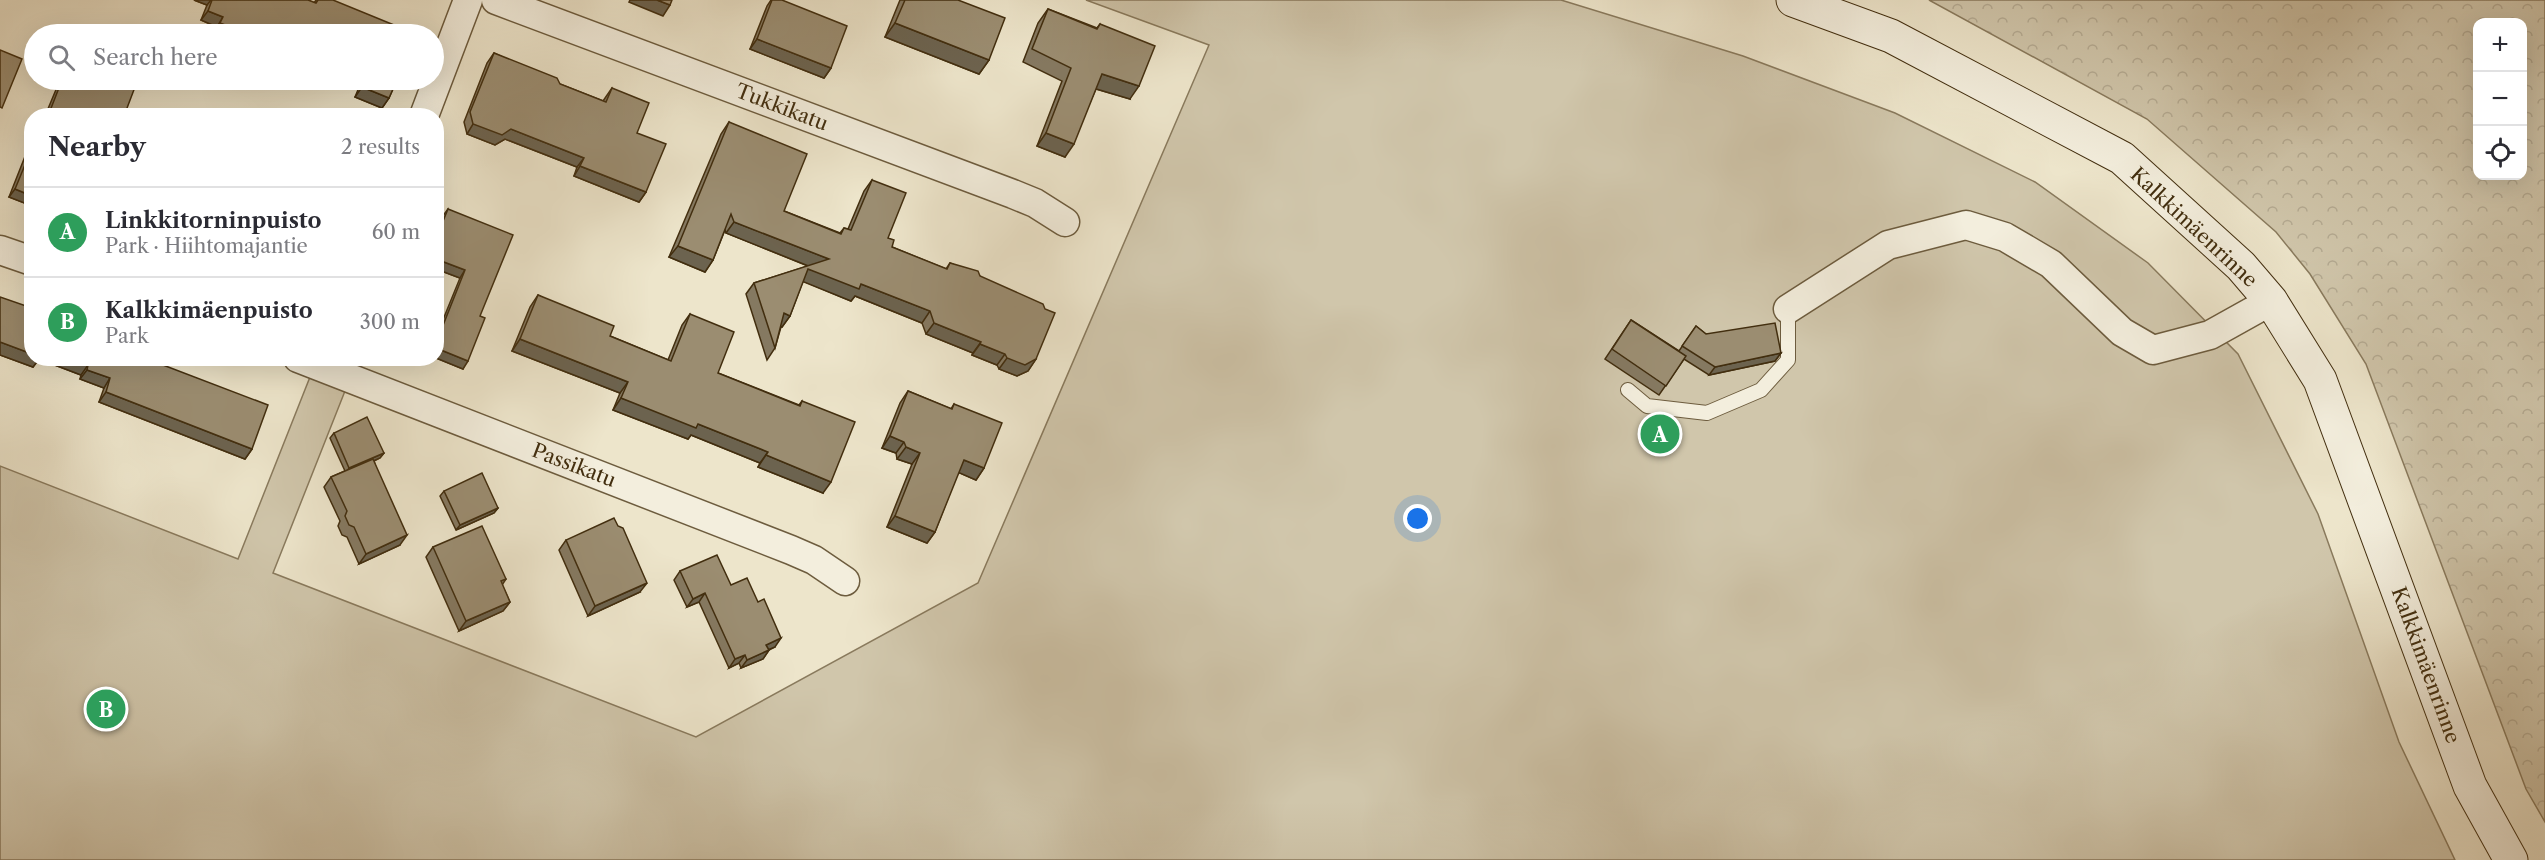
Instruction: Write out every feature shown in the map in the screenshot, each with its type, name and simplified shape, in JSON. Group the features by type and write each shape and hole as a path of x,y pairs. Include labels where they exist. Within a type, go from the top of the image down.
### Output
{"street":[{"path":"444,63 468,0"},
{"name":"Tukkikatu","path":"496,0 1013,194 1035,203 1065,222"},
{"name":"Kalkkimäenrinne","path":"1793,0 1891,36 2122,158 2241,266 2271,301 2320,380 2470,786 2511,860"},
{"path":"427,108 434,90"},
{"path":"1788,309 1888,245 1966,225 2005,237 2051,264 2122,332 2153,350 2210,334 2271,301"},
{"path":"0,250 24,258"},
{"name":"Passikatu","path":"335,366 791,550 813,560 845,581"}],"lane":[{"path":"1628,390 1647,406 1707,413 1761,390 1788,360 1788,309"}],"green space":[{"path":"1086,0 1561,0 1743,56 1895,113 2035,182 2148,263 2238,354 2318,514 2399,742 2455,860 0,860 0,466 238,559 310,377 345,391 273,573 696,737 978,583 1209,45"},
{"path":"1929,0 2545,0 2545,822 2526,789 2366,364 2310,274 2276,232 2147,119"}],"building":[{"path":"212,0 308,0 316,3 318,0 333,0 392,24 223,24 220,23 223,17 208,11"},
{"path":"657,0 672,0 670,5"},
{"path":"772,0 782,0 847,26 831,68 757,39"},
{"path":"905,0 958,0 1005,18 989,60 895,23"},
{"path":"1048,9 1097,29 1100,24 1155,46 1139,86 1102,74 1074,144 1046,133 1071,68 1032,49"},
{"path":"0,50 22,59 2,108 0,107"},
{"path":"494,53 557,78 560,84 606,102 612,88 649,103 637,133 666,144 646,192 580,166 584,158 511,129 502,135 473,124 470,112"},
{"path":"58,90 134,90 127,108 51,108"},
{"path":"369,90 393,90 389,98"},
{"path":"729,122 807,154 784,211 841,234 844,228 851,230 872,180 906,193 888,238 894,240 892,247 947,269 950,263 978,271 980,276 1043,304 1045,309 1055,313 1036,359 1025,365 1007,358 1005,354 980,344 981,342 934,323 930,311 861,284 859,289 808,269 790,316 784,313 775,348 754,283 829,259 734,222 731,214 713,260 678,246"},
{"path":"24,167 24,193 15,189"},
{"path":"448,209 513,235 480,316 485,318 468,361 444,351 444,323 465,270 444,262 444,219"},
{"path":"538,295 614,326 610,336 671,361 690,314 734,332 718,373 800,406 802,401 855,422 831,482 766,455 768,452 698,424 696,428 621,398 628,382 520,339"},
{"path":"0,297 24,305 24,351 0,342"},
{"path":"1631,320 1686,356 1666,386 1612,349"},
{"path":"1775,323 1781,353 1715,367 1682,346 1696,326 1706,334"},
{"path":"88,366 166,366 268,405 252,449 106,392 110,378 87,370"},
{"path":"908,391 952,409 954,404 1002,423 984,468 964,460 935,532 895,516 920,453 890,436"},
{"path":"367,417 384,453 349,468 334,433"},
{"path":"373,459 407,535 366,554 354,527 349,525 345,516 347,511 331,477"},
{"path":"482,473 498,508 460,525 444,491"},
{"path":"614,518 618,526 623,528 647,583 595,606 566,540"},
{"path":"482,526 506,579 501,581 510,602 466,621 433,547"},
{"path":"717,555 731,585 747,578 758,602 764,599 781,638 766,645 769,650 747,660 745,655 735,659 705,593 693,599 680,571"}],"place":[{"name":"Linkkitorninpuisto","path":"1660,434"},
{"name":"Kalkkimäenpuisto","path":"106,709"}]}
